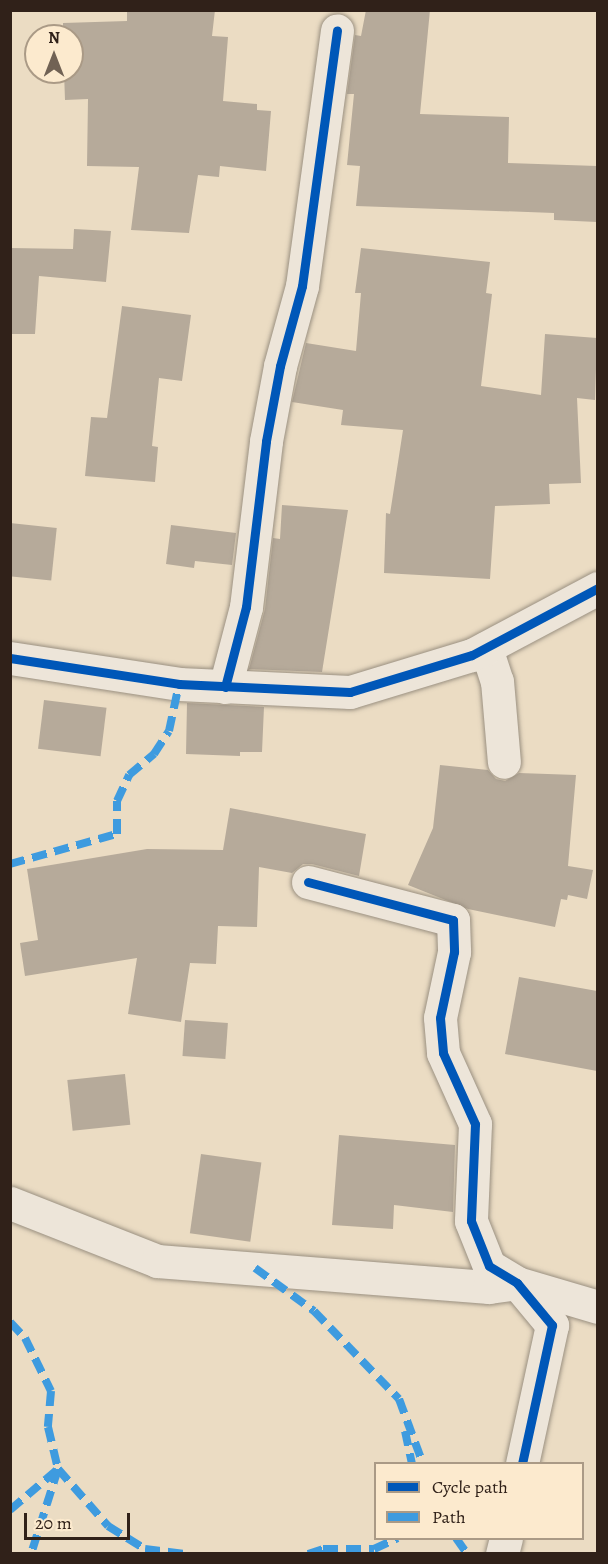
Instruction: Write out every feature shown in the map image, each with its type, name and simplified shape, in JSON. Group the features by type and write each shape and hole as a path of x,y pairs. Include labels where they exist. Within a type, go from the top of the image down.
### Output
{"street":[{"path":"225,687 246,607 266,441 280,366 302,286 337,30"},
{"path":"10,658 179,684 350,692 486,648 597,588"},
{"path":"486,648 496,681 504,762"},
{"path":"308,882 453,920 454,952 440,1018 442,1053 475,1124 471,1221 489,1266 517,1283 597,1307"},
{"path":"10,1203 157,1261 489,1287 517,1283"},
{"path":"517,1283 552,1325 522,1462"}],"building":[{"path":"215,10 212,36 228,37 223,101 257,104 257,110 271,111 266,171 220,166 219,177 198,175 189,233 131,230 139,167 87,166 88,99 65,100 64,84 84,84 84,24 63,23 127,21 127,12"},
{"path":"366,10 430,10 420,114 509,117 508,163 597,166 597,222 554,220 554,213 356,206 360,166 347,165 354,94 347,94 355,35 361,36"},
{"path":"74,229 111,231 106,282 39,276 35,334 10,334 10,248 73,249"},
{"path":"361,248 490,262 486,293 492,294 481,386 541,395 545,334 597,338 595,400 577,398 581,483 549,484 550,504 495,506 490,579 384,573 386,513 390,514 403,430 341,425 343,410 292,402 306,343 356,351 361,293 355,293"},
{"path":"122,306 191,315 182,381 159,378 152,446 158,447 155,482 85,476 91,417 107,418"},
{"path":"282,505 348,510 322,672 249,669 265,609 273,538 280,539"},
{"path":"10,523 57,528 51,581 10,576"},
{"path":"171,525 236,533 232,565 195,561 194,568 166,564"},
{"path":"44,700 107,708 101,756 38,749"},
{"path":"187,703 264,707 262,752 240,752 240,756 186,754"},
{"path":"440,765 488,770 496,779 505,781 519,773 576,775 568,866 593,870 587,899 568,895 567,900 561,899 555,927 468,909 408,885 433,828"},
{"path":"230,808 366,834 359,876 312,864 303,864 292,873 259,867 257,927 218,926 216,964 190,963 181,1022 128,1014 137,958 25,976 20,943 38,940 27,869 147,849 223,850"},
{"path":"519,977 597,991 597,1071 505,1054"},
{"path":"185,1020 228,1023 225,1059 182,1056"},
{"path":"125,1074 130,1125 73,1131 67,1080"},
{"path":"339,1135 455,1145 453,1212 394,1205 393,1229 332,1225"},
{"path":"201,1154 261,1162 250,1242 190,1233"}],"marked path":[{"path":"10,864 117,834 117,801 129,775 154,754 169,731 179,684"},
{"path":"255,1268 314,1311 399,1399 422,1462"},
{"path":"10,1322 25,1338 51,1391 48,1427 58,1469 31,1554"},
{"path":"405,1431 412,1462"},
{"path":"10,1510 58,1469 108,1526 145,1549 185,1554"},
{"path":"308,1554 323,1549 374,1549 394,1540"},
{"path":"457,1540 467,1554"}],"cycle path":[{"path":"225,687 246,607 266,441 280,366 302,286 337,30"},
{"path":"10,658 179,684 350,692 472,655 598,588"},
{"path":"308,882 453,920 454,952 440,1018 443,1053 475,1124 471,1221 489,1266 517,1283 552,1325 522,1462"}]}
